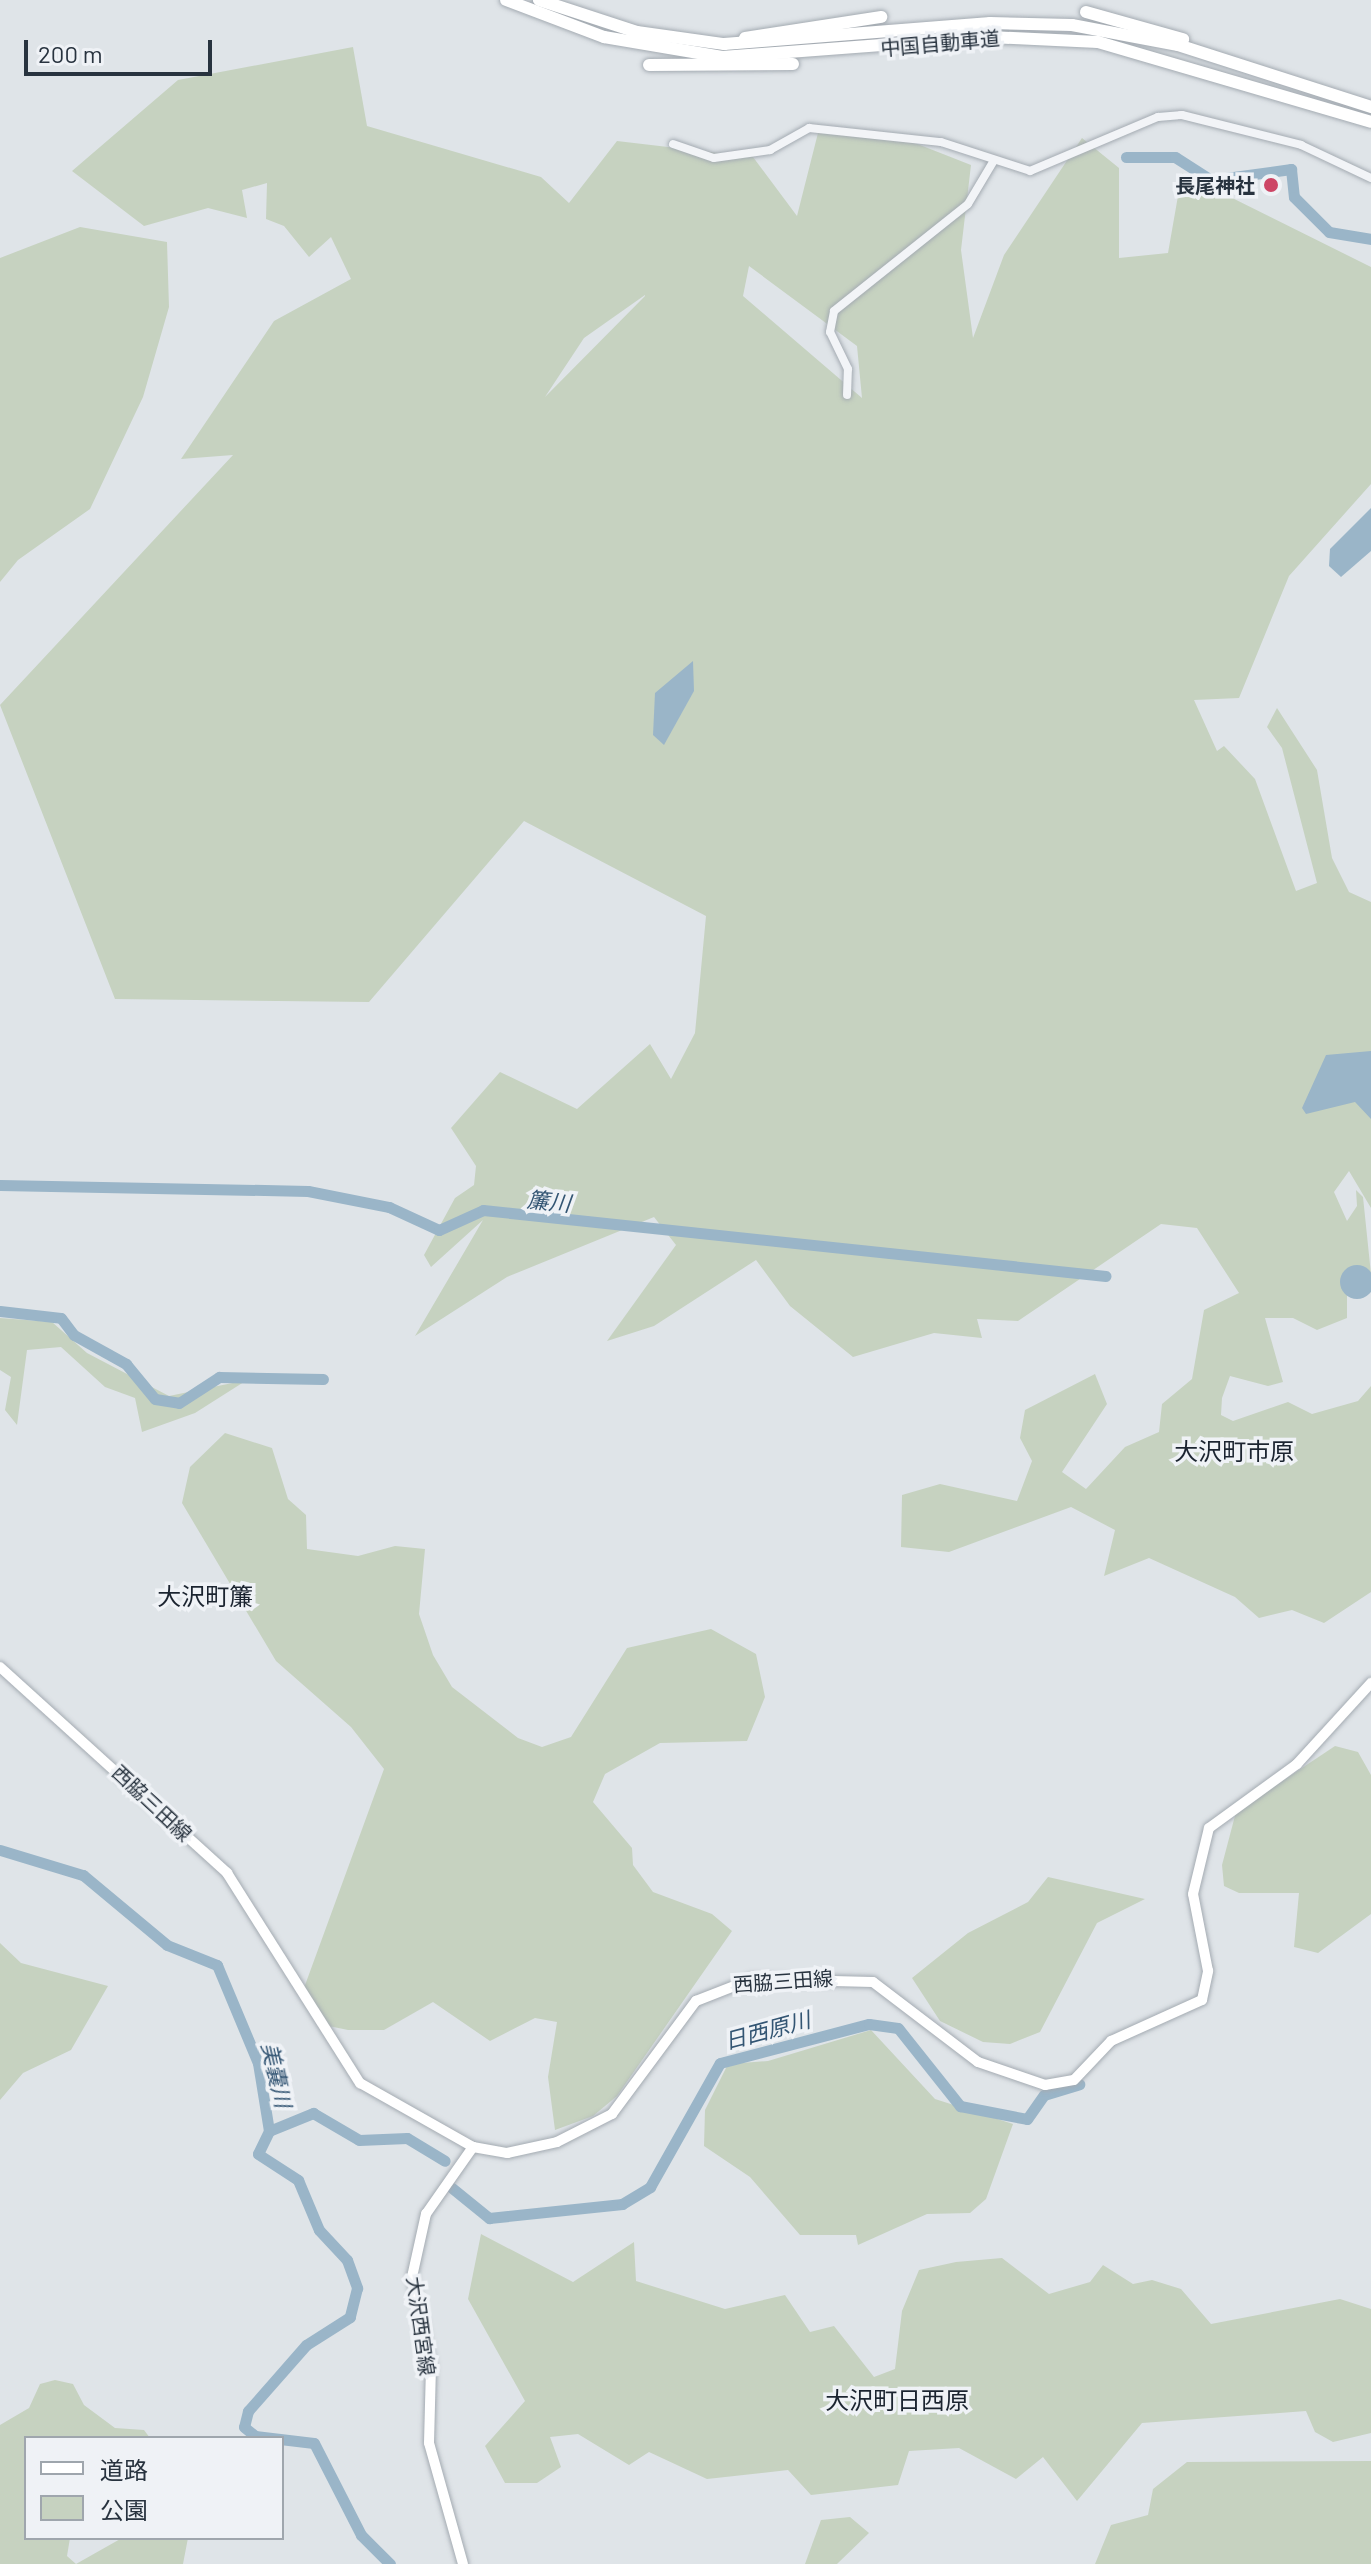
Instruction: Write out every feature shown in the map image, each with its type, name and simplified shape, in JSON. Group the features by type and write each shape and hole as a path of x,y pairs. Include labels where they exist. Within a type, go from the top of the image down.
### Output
{"highway":[{"name":"中国自動車道","path":"506,0 604,37 692,55 780,58 1005,36 1098,42 1371,122"},
{"name":"中国自動車道","path":"539,0 666,38 779,45 1046,23 1151,38 1371,107"},
{"path":"1086,12 1259,71"},
{"path":"666,38 752,37 881,17"},
{"path":"649,65 762,68 902,45"}],"main road":[{"name":"西脇三田線","path":"0,1667 227,1873 352,2075 473,2147 536,2148 600,2121 632,2097 696,2001 752,1979 867,1980 894,1993 978,2062 1045,2085 1074,2080 1111,2041 1202,2000 1208,1971 1193,1894 1209,1828 1297,1764 1371,1683"},
{"name":"大沢西宮線","path":"463,2564 429,2443 431,2365 412,2277 426,2214 473,2147"}],"street":[{"path":"673,144 714,158 770,150 809,128 941,142 993,162 1046,168 1158,117 1182,115 1301,145 1371,178"},
{"path":"847,395 848,369 830,332 834,311 968,204 993,162"}],"green space":[{"path":"353,47 367,126 541,177 569,203 617,141 753,157 797,216 819,129 915,143 971,165 961,250 973,338 1004,255 1082,138 1119,168 1119,258 1168,253 1182,173 1371,267 1371,484 1289,576 1239,698 1194,700 1217,751 1224,746 1255,779 1296,891 1317,883 1282,748 1267,727 1277,708 1317,770 1332,858 1349,892 1371,902 1371,1208 1349,1171 1334,1192 1347,1221 1357,1206 1356,1190 1363,1197 1371,1274 1347,1289 1347,1318 1317,1330 1293,1318 1265,1318 1283,1382 1268,1386 1230,1376 1222,1398 1221,1415 1233,1421 1288,1402 1312,1414 1358,1401 1371,1386 1371,1592 1324,1623 1292,1610 1259,1618 1235,1597 1149,1558 1104,1576 1115,1530 1071,1507 949,1552 901,1547 902,1495 940,1484 1017,1501 1032,1461 1020,1438 1025,1410 1095,1374 1107,1404 1062,1472 1086,1489 1125,1447 1159,1432 1162,1404 1192,1379 1204,1310 1239,1293 1197,1228 1161,1224 1018,1321 977,1319 982,1338 934,1333 853,1357 790,1306 756,1260 654,1326 607,1341 676,1245 654,1217 507,1277 415,1336 483,1220 431,1267 424,1255 455,1198 474,1185 476,1166 451,1128 500,1072 577,1109 650,1044 671,1079 695,1033 706,916 524,821 369,1002 115,999 0,705 233,455 181,459 274,321 351,279 331,237 309,257 284,226 266,219 267,183 242,190 247,218 208,208 144,226 72,171 178,80","holes":["749,266 857,346 862,398 743,296","645,296 545,397 584,338"]},
{"path":"80,227 167,242 169,307 143,397 90,509 18,560 0,582 0,258"},
{"path":"0,1318 52,1322 87,1353 169,1396 247,1380 195,1413 142,1432 135,1398 105,1387 61,1347 27,1350 17,1425 5,1410 11,1377 0,1370"},
{"path":"225,1433 272,1448 288,1499 306,1515 307,1549 358,1556 395,1546 425,1549 419,1614 433,1655 452,1687 518,1738 542,1747 571,1737 627,1648 711,1629 756,1654 765,1697 747,1741 660,1743 605,1774 593,1802 632,1848 633,1865 653,1892 712,1914 732,1931 617,2096 593,2116 555,2130 548,2077 557,2022 535,2018 490,2041 433,2002 384,2030 348,2030 324,2025 304,1988 384,1769 351,1727 276,1661 182,1503 190,1467"},
{"path":"1335,1746 1358,1752 1371,1775 1371,1914 1318,1953 1294,1947 1299,1893 1239,1893 1224,1886 1222,1865 1236,1812"},
{"path":"1048,1877 1145,1899 1097,1923 1040,2032 1010,2044 983,2042 940,2021 912,1978 968,1933 1028,1902"},
{"path":"0,1943 21,1963 108,1986 71,2050 23,2073 0,2100"},
{"path":"871,2030 935,2099 1013,2124 986,2199 970,2213 927,2214 858,2245 856,2235 800,2235 750,2177 704,2146 705,2110 728,2064 768,2061"},
{"path":"481,2234 573,2282 634,2242 636,2281 725,2309 785,2295 810,2332 834,2326 874,2377 895,2369 902,2311 919,2270 956,2262 1002,2258 1049,2294 1090,2282 1103,2265 1133,2284 1152,2280 1181,2289 1211,2324 1340,2299 1371,2309 1371,2433 1333,2442 1315,2432 1306,2411 1142,2423 1077,2501 1043,2457 1016,2479 959,2448 909,2451 898,2485 811,2495 788,2470 707,2479 649,2452 629,2465 578,2434 550,2437 561,2467 537,2483 505,2483 485,2446 525,2401 468,2299"},
{"path":"55,2380 73,2384 84,2405 115,2428 144,2430 148,2436 24,2436 24,2540 70,2540 67,2556 76,2564 0,2564 0,2425 29,2408 40,2384"},
{"path":"1371,2461 1371,2564 1095,2564 1111,2525 1148,2515 1153,2489 1187,2462"},
{"path":"850,2517 869,2533 837,2564 805,2564 821,2520"},
{"path":"118,2540 188,2540 183,2564 76,2564"}],"water":[{"path":"1371,508 1371,551 1341,577 1329,566 1330,549"},
{"path":"693,661 694,691 664,745 653,735 655,693"},
{"path":"1371,1051 1371,1119 1355,1102 1306,1114 1302,1108 1326,1055"},
{"path":"1357,1265 1372,1274 1372,1290 1369,1294 1357,1299 1345,1294 1340,1282 1345,1270"}],"waterway":[{"path":"1126,157 1175,157 1211,180 1291,169 1294,197 1329,232 1371,239"},
{"name":"簾川","path":"0,1185 308,1191 389,1207 439,1230 483,1210 1106,1276"},
{"path":"0,1311 61,1318 74,1335 126,1364 155,1399 179,1403 219,1377 323,1379"},
{"name":"美嚢川","path":"0,1850 83,1875 167,1945 217,1965 258,2063 269,2131 258,2154 298,2180 319,2230 347,2260 357,2288 350,2317 306,2345 248,2411 244,2427 255,2436"},
{"name":"日西原川","path":"452,2188 489,2218 622,2204 650,2187 720,2063 869,2024 898,2028 960,2106 1027,2119 1044,2095 1079,2084"},
{"name":"日西原川","path":"269,2131 313,2113 359,2140 407,2138 445,2161"},
{"name":"美嚢川","path":"284,2439 314,2443 361,2535 390,2564"}],"place":[{"name":"長尾神社","path":"1271,185"}],"district":[{"name":"大沢町市原","path":"1234,1451"},
{"name":"大沢町簾","path":"205,1596"},
{"name":"大沢町日西原","path":"897,2400"}]}
